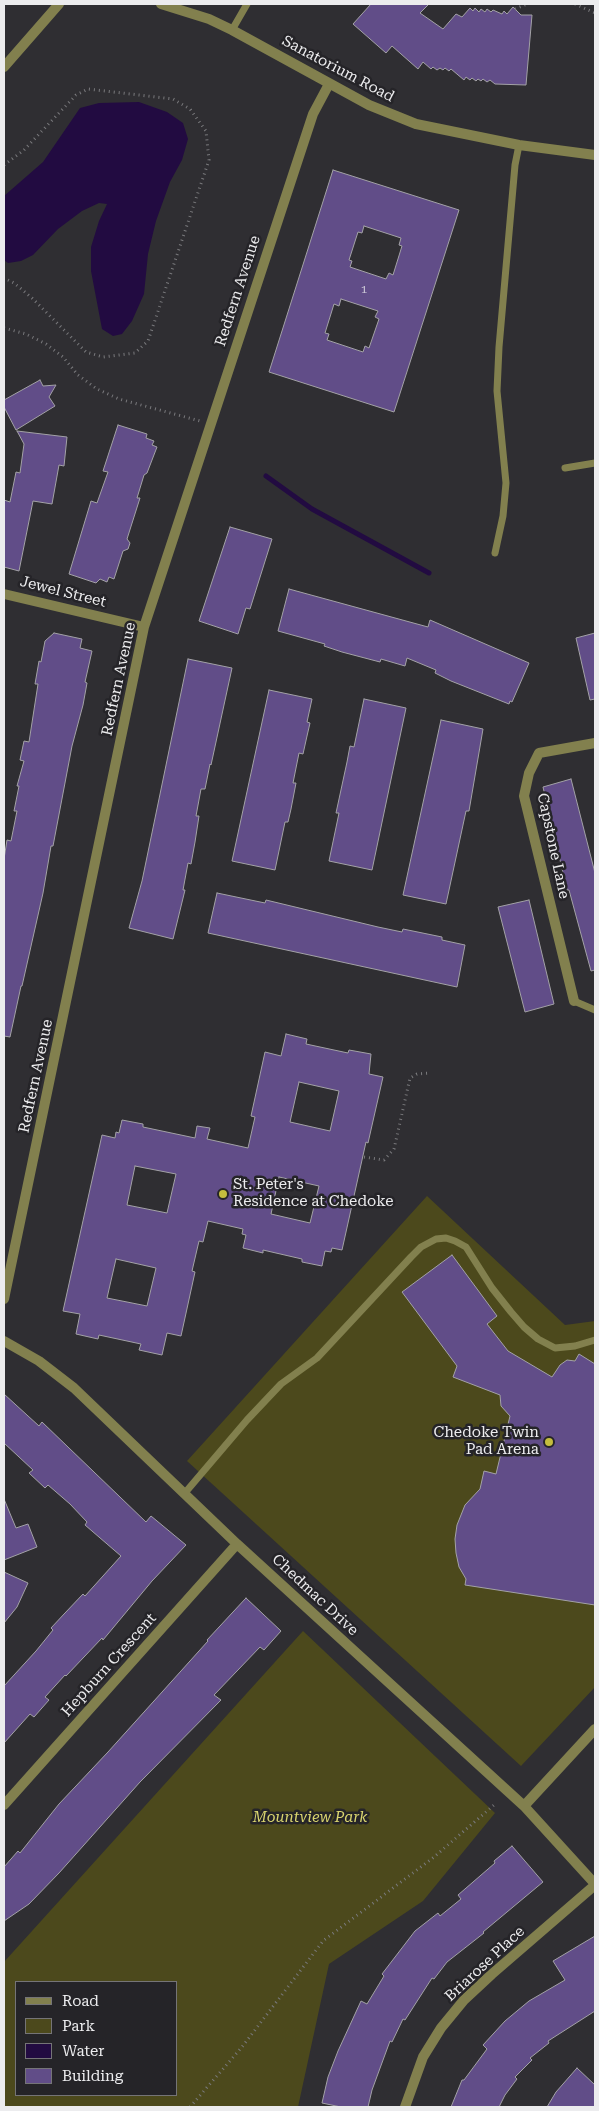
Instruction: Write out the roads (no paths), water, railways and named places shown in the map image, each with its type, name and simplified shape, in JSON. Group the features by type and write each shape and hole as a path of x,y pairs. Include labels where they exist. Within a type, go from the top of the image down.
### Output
{"street":[{"path":"4,67 59,4"},
{"name":"Sanatorium Road","path":"161,4 209,19 369,105 416,124 520,145 595,155"},
{"name":"Redfern Avenue","path":"4,1299 144,627 313,114 329,84"},
{"name":"Jewel Street","path":"4,594 144,627"},
{"name":"Capstone Lane","path":"574,1001 524,796 529,773 539,753 595,743"},
{"name":"Chedmac Drive","path":"4,1341 39,1361 74,1388 184,1494 524,1806 595,1885"},
{"name":"Hepburn Crescent","path":"4,1806 238,1544"},
{"path":"524,1806 595,1729"},
{"name":"Briarose Place","path":"405,2107 423,2057 442,2028 464,2000 595,1885"}],"lane":[{"path":"232,30 247,4"},
{"path":"495,554 503,516 506,483 497,391 499,347 514,178 520,145"},
{"path":"565,468 595,463"},
{"path":"574,1001 595,1010"},
{"path":"184,1494 286,1379 317,1358 421,1247 436,1239 446,1238 466,1247 506,1306 524,1327 538,1339 554,1348 575,1346 595,1340"}],"water":[{"path":"139,102 167,112 183,123 188,139 182,160 170,182 156,221 148,254 144,294 132,321 122,334 113,336 102,329 91,271 91,247 99,221 107,204 99,203 82,211 58,229 33,255 21,261 8,263 4,260 4,196 43,162 80,108 99,103"}],"waterway":[{"path":"266,476 312,509 429,573"}],"place":[{"name":"St. Peter's Residence at Chedoke","path":"223,1194"},
{"name":"Chedoke Twin Pad Arena","path":"549,1442"}],"park label":[{"name":"Mountview Park","path":"310,1818"}]}
